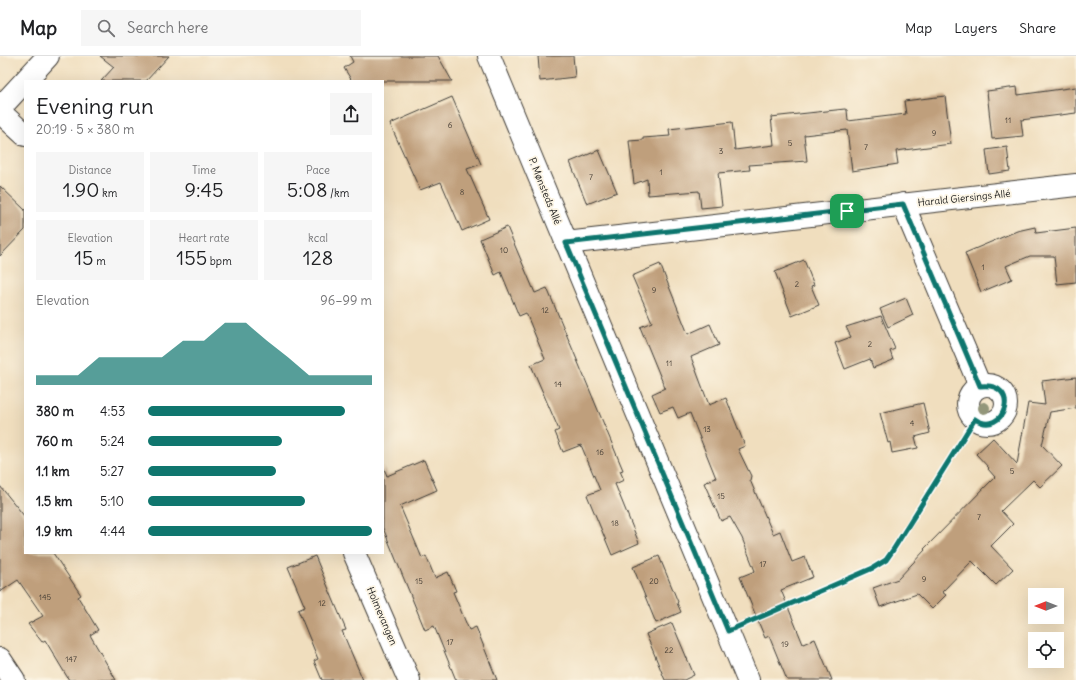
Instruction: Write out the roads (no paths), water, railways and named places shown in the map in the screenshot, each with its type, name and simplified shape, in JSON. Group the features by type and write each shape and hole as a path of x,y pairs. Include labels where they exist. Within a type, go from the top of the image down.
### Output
{"street":[{"path":"26,80 48,56"},
{"name":"P. Mønsteds Allé","path":"489,56 748,680"},
{"path":"0,108 24,82"},
{"path":"0,112 24,134"},
{"name":"Harald Giersings Allé","path":"566,243 1076,185"},
{"path":"903,204 980,386"},
{"path":"988,385 995,387 1001,391 1005,397 1006,404 1004,412 1000,418 994,422 979,422 969,411 968,404 970,396 974,390 980,386 988,385"},
{"name":"Holmevangen","path":"354,554 409,680"}]}
